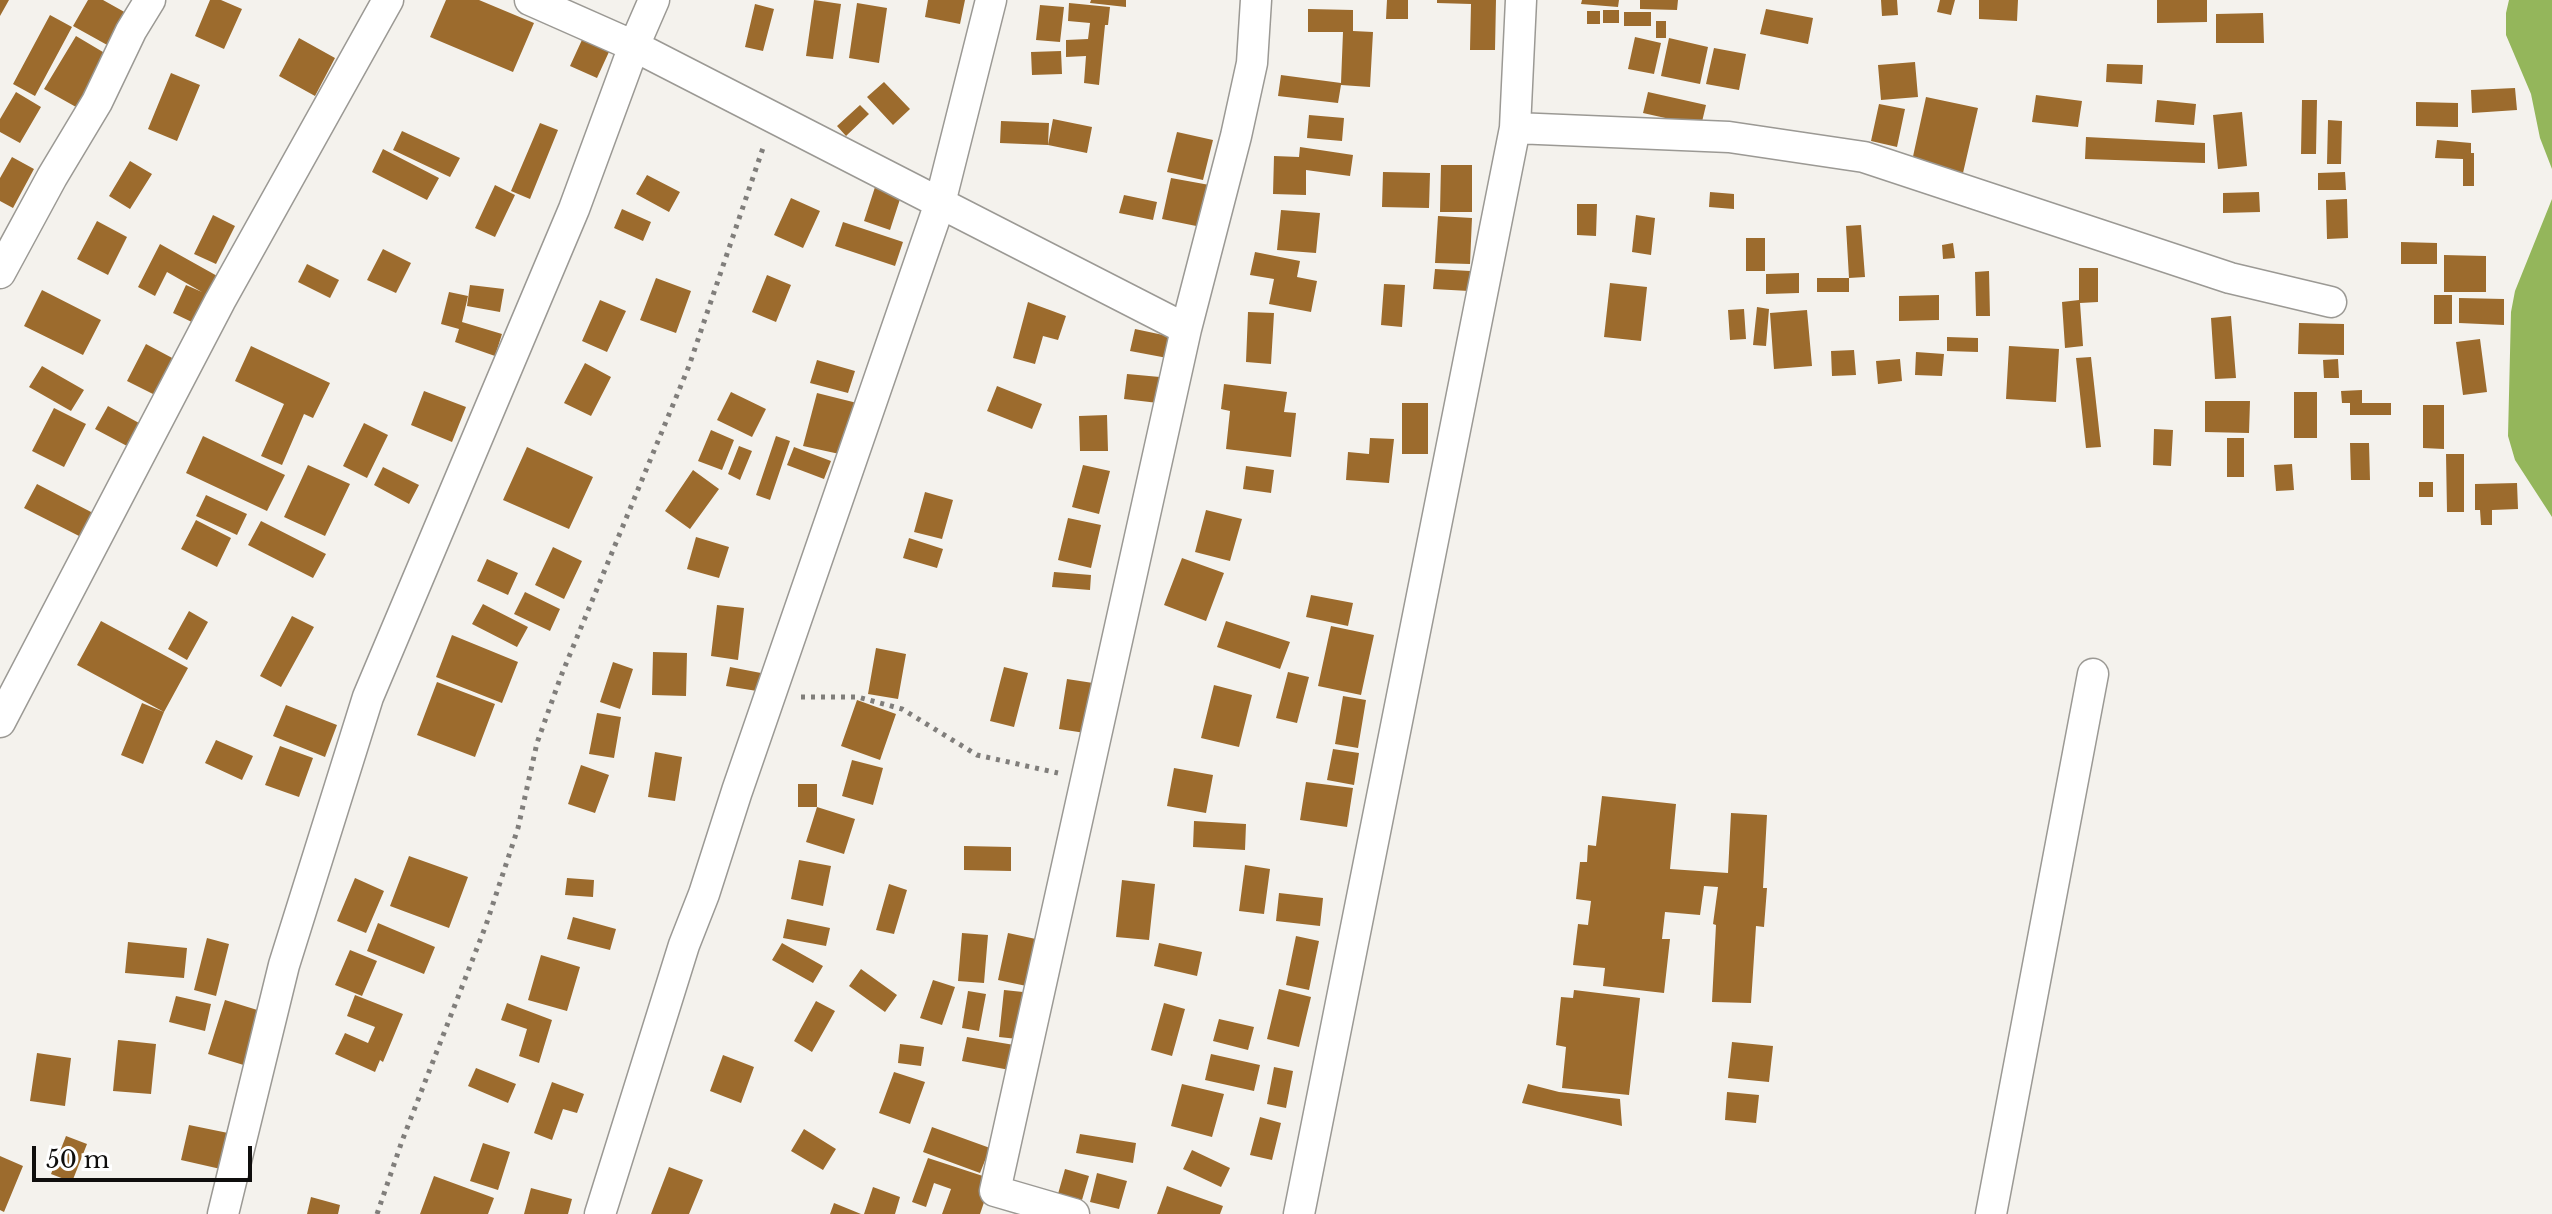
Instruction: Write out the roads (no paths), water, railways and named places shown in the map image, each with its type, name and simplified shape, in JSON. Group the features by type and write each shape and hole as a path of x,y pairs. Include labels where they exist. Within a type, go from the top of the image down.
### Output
{"street":[{"path":"0,273 97,102 131,31 150,0"},
{"path":"0,722 220,301 388,0"},
{"path":"530,0 634,46 1186,329"},
{"path":"223,1214 284,965 368,697 574,209 654,0"},
{"path":"600,1214 684,945 940,203 991,0"},
{"path":"1074,1214 993,1203 1186,329 1249,78 1256,0"},
{"path":"1299,1214 1515,128 1521,0"},
{"path":"1515,128 1729,137 1864,157 2230,278 2331,302"},
{"path":"1991,1214 2093,674"}]}
